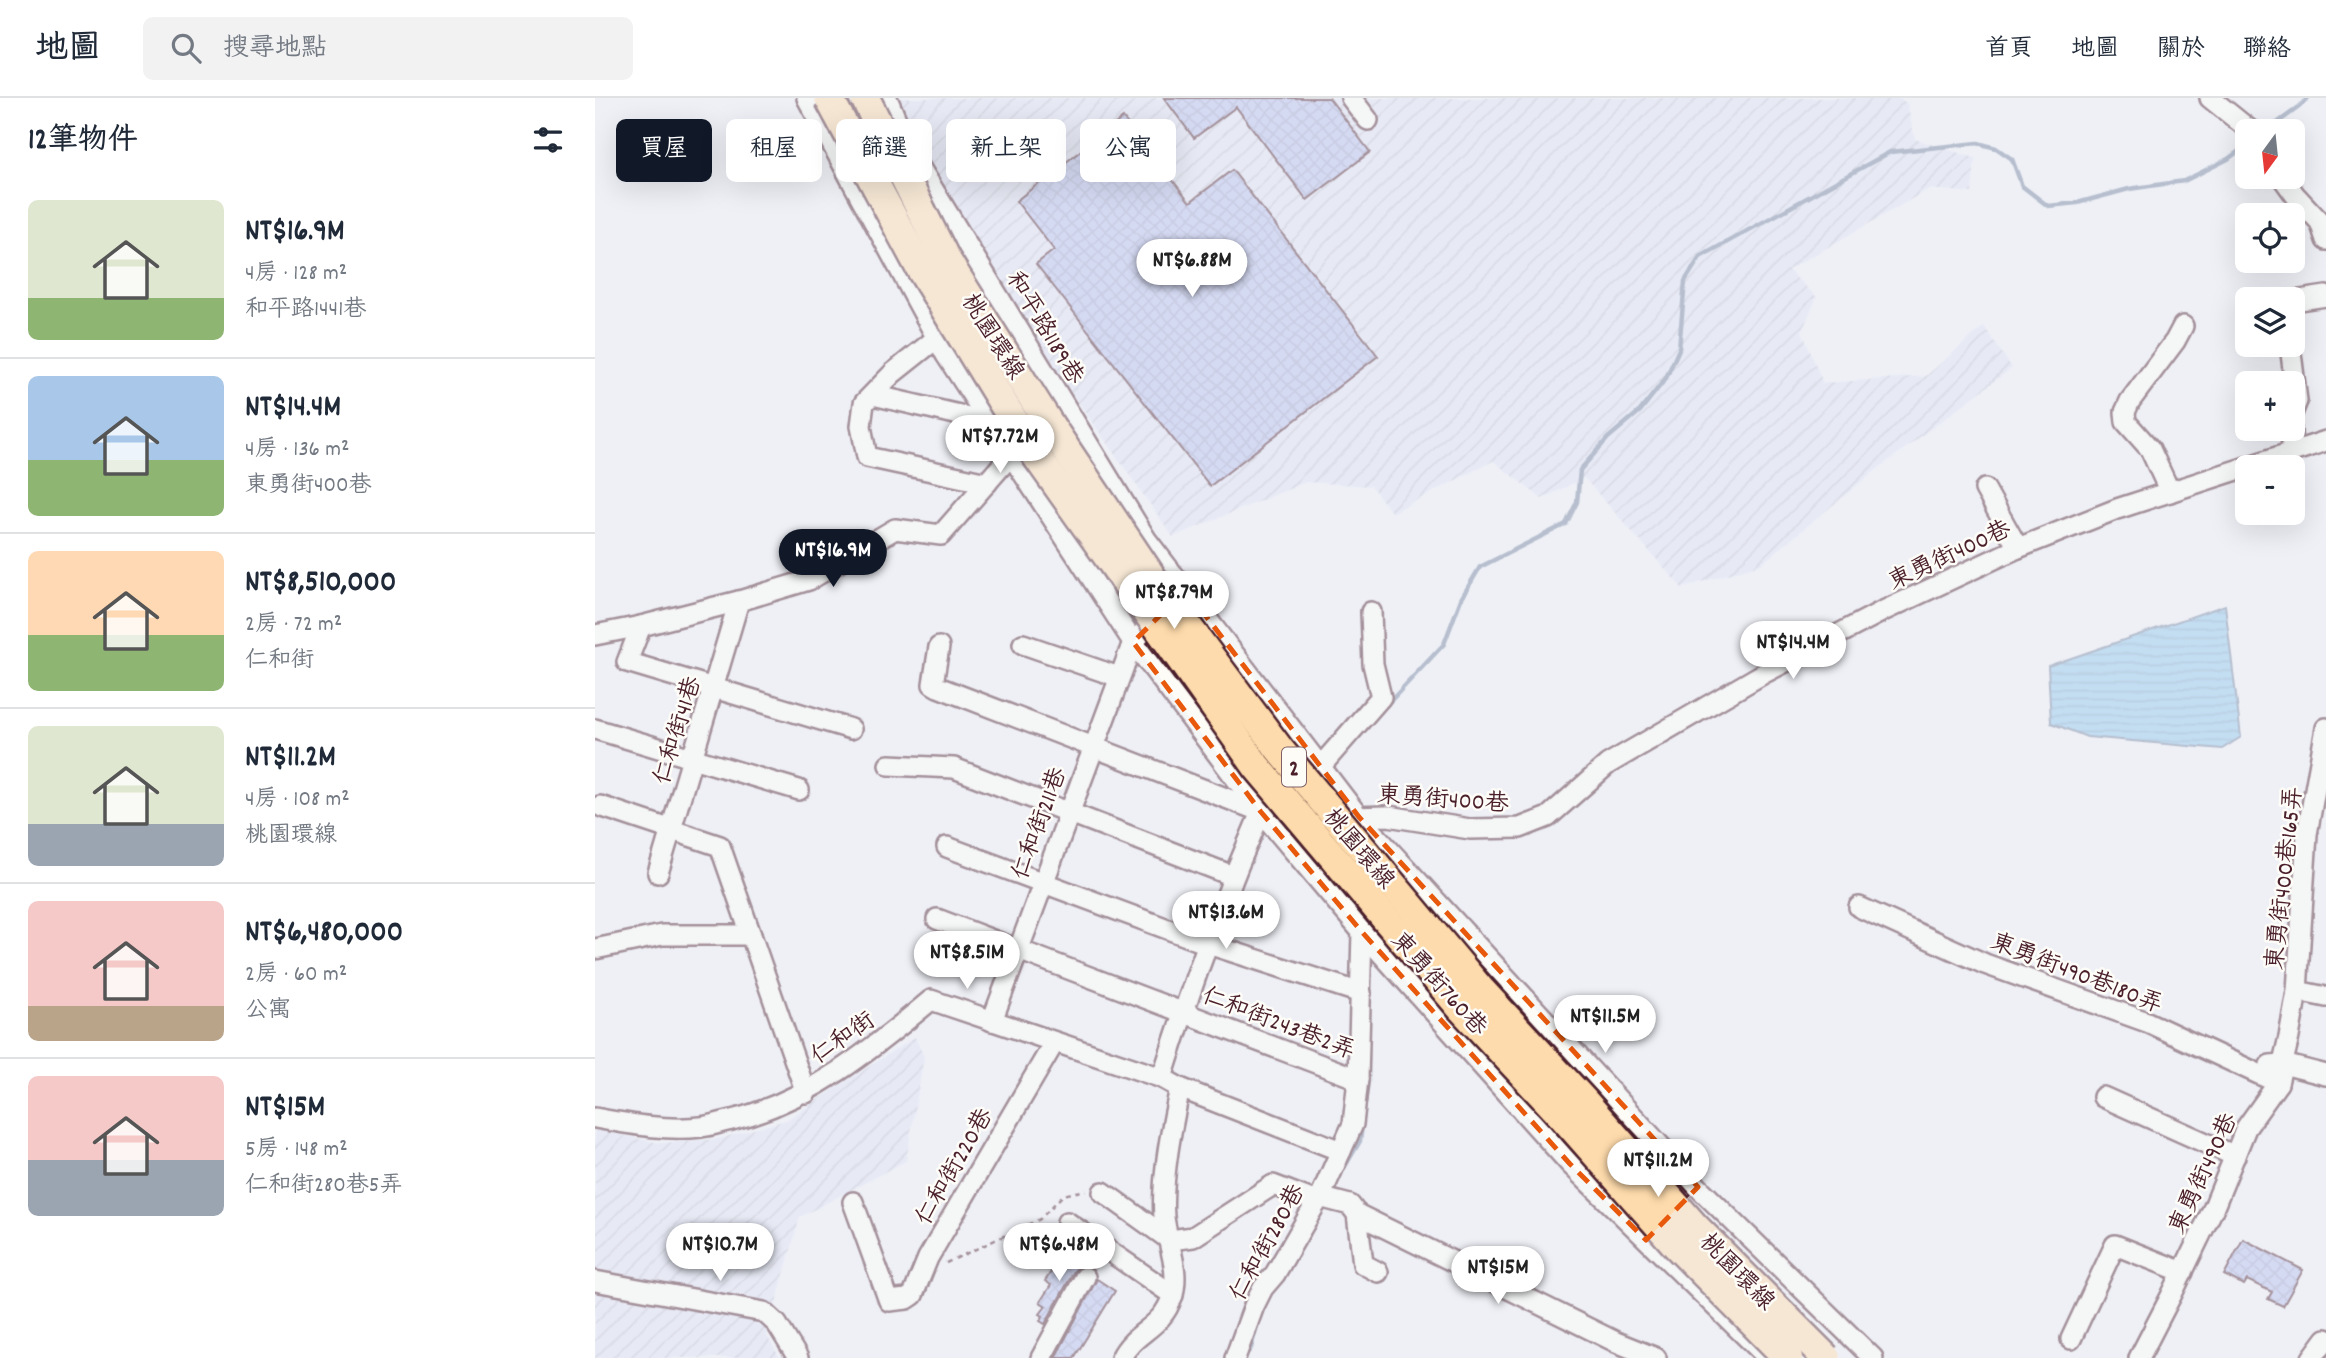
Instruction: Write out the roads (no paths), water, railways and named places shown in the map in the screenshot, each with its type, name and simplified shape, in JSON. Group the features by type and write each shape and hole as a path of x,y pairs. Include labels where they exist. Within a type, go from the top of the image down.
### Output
{"highway":[{"name":"桃園環線","path":"829,98 919,268 1028,444 1257,767 1461,1008 1563,1117 1677,1246 1788,1358"},
{"name":"桃園環線","path":"866,98 945,258 1051,427 1159,588 1280,750 1479,989 1583,1100 1695,1227 1826,1358"}],"street":[{"path":"807,98 937,338 990,422 1133,642 1261,812"},
{"name":"和平路1189巷","path":"887,98 908,148 1146,538 1359,817 1698,1187 1873,1358"},
{"path":"1351,98 1369,120"},
{"path":"2210,98 2236,119"},
{"path":"2291,189 2320,222 2326,240"},
{"path":"2305,299 2326,296"},
{"path":"2170,492 2150,449 2126,422 2125,412 2183,326"},
{"path":"937,338 893,373 864,403 861,426 867,457 987,483"},
{"path":"873,395 990,422"},
{"path":"2292,441 2292,452"},
{"name":"東勇街400巷","path":"1261,812 1388,816 1470,829 1520,828 1548,817 1608,764 1766,672 1883,611 2018,548 2117,509 2326,441"},
{"path":"595,635 739,601 809,580 895,529 941,535 1011,455"},
{"path":"1986,489 2018,548"},
{"path":"1133,642 1186,590"},
{"name":"仁和街41巷","path":"658,873 739,601"},
{"path":"1162,1078 1233,876 1261,812 1320,767 1381,697 1373,664 1371,612"},
{"path":"641,626 627,662 851,729"},
{"name":"仁和街211巷","path":"992,1021 1133,642"},
{"path":"1023,644 1119,677"},
{"path":"939,647 932,678 933,684 938,687 1261,812"},
{"name":"東勇街400巷165弄","path":"2297,991 2307,834 2326,728"},
{"path":"595,729 799,790"},
{"path":"889,765 954,768 1233,876"},
{"path":"600,806 720,846 806,1093"},
{"name":"東勇街760巷","path":"1261,812 1362,932 1570,1164 1768,1358"},
{"path":"947,847 1208,944 1361,993"},
{"name":"東勇街490巷180弄","path":"1859,907 1986,964 2147,1022 2245,1068 2326,1075"},
{"name":"仁和街243巷2弄","path":"937,919 1358,1079"},
{"name":"仁和街280巷","path":"1235,1358 1263,1288 1275,1274 1318,1200 1353,1124 1358,1079 1362,932"},
{"path":"595,949 662,936 751,936"},
{"path":"2297,991 2326,997"},
{"name":"東勇街490巷","path":"2139,1358 2214,1207 2246,1128 2280,1073 2297,991"},
{"name":"仁和街","path":"595,1118 642,1127 701,1127 753,1115 806,1093 878,1045 931,1000 1162,1078 1180,1088 1341,1151"},
{"name":"仁和街220巷","path":"853,1202 889,1301 907,1299 913,1295 928,1258 1054,1043"},
{"path":"1121,1358 1126,1347 1163,1317 1173,1295 1174,1267 1164,1217 1171,1129 1180,1088"},
{"path":"2103,1097 2235,1156"},
{"path":"1103,1192 1170,1240 1193,1237 1273,1185 1318,1200 1350,1205 1357,1214 1616,1342 1656,1358"},
{"path":"1646,1240 1698,1187"},
{"path":"1357,1214 1363,1265 1378,1272"},
{"path":"1067,1222 1173,1295"},
{"path":"2071,1339 2115,1245 2183,1272"},
{"path":"1041,1358 1085,1277"},
{"path":"595,1281 764,1312 777,1324 798,1358"},
{"path":"2312,1358 2326,1339"}],"water":[{"path":"2225,605 2241,737 2222,749 2087,737 2051,723 2048,666"}],"waterway":[{"path":"2282,119 2308,98"},
{"path":"1382,710 1444,644 1461,599 1480,567 1566,524 1577,502 1580,470 1608,438 1640,411 1666,378 1679,349 1685,281 1700,257 1890,152 1978,143 1996,148 2012,159 2022,186 2048,206 2077,203 2129,189 2184,181 2235,154"},
{"path":"1341,1173 1360,1141 1368,1081 1368,1051"},
{"path":"1244,1357 1251,1348 1257,1326"}]}
